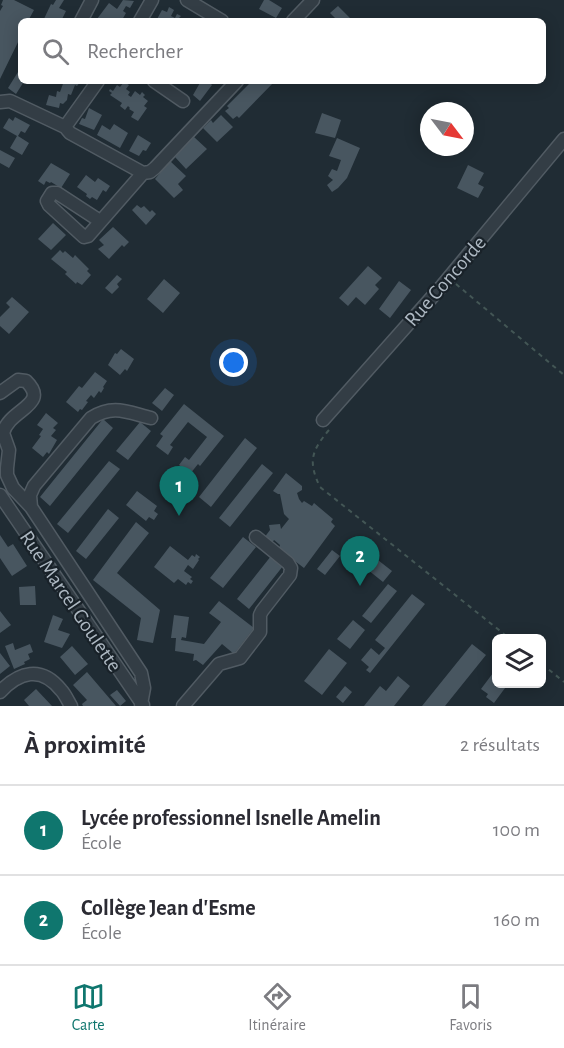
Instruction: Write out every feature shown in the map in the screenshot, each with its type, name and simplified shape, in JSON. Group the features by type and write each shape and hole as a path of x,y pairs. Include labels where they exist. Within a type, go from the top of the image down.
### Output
{"street":[{"path":"83,18 92,0"},
{"path":"142,18 152,0"},
{"path":"186,0 217,18"},
{"path":"297,18 313,0"},
{"path":"65,127 96,84"},
{"path":"159,84 183,100"},
{"path":"0,102 10,101 65,127 70,133 143,173 155,168 234,84"},
{"name":"Rue Concorde","path":"329,421 564,139"},
{"path":"100,221 143,173"},
{"name":"Rue Marcel Goulette","path":"0,393 18,380 26,381 35,392 35,397 8,422 3,433 9,450 7,475 13,488 31,507"},
{"path":"141,705 144,687 141,673 31,507 30,495 34,486 91,418 102,411 116,410 151,418"},
{"name":"Rue Marcel Goulette","path":"0,495 141,705"},
{"path":"183,706 219,664 240,658 260,632 262,611 290,575 291,568 288,563 256,537"},
{"path":"0,692 11,681 23,675 37,674 53,682 71,706"}],"path":[{"path":"455,284 564,375"},
{"path":"329,421 315,448 312,472 320,487 503,634"},
{"path":"546,667 564,682"}],"building":[{"path":"3,0 14,0 34,10 30,18 18,18 18,42 0,79 0,11 3,6 1,5"},
{"path":"56,0 64,0 59,8 66,11 62,18 44,18 51,4 53,5"},
{"path":"123,0 134,1 130,8 126,6 123,18 98,18 109,3 117,9"},
{"path":"264,0 269,0 282,8 276,18 259,9"},
{"path":"338,6 350,18 335,18 330,13"},
{"path":"169,7 174,10 171,16 175,18 158,18 162,10 167,12"},
{"path":"18,72 18,84 22,84 16,94 8,88"},
{"path":"63,84 79,84 75,85 71,95 68,94 67,100 63,104 60,103 59,108 46,105 49,95 56,97 57,91 60,92"},
{"path":"122,84 129,85 126,89 130,92 128,95 131,97 135,91 140,95 142,92 145,95 143,97 148,101 144,106 147,108 138,121 131,117 134,112 128,106 125,110 120,106 122,103 110,95 112,93 110,89 113,91 117,85 120,87"},
{"path":"199,84 212,85 200,101 193,95"},
{"path":"249,84 272,84 239,118 237,116 233,119 225,111 229,108 227,106"},
{"path":"89,108 102,115 94,130 79,124 82,118 85,119"},
{"path":"322,113 341,120 335,138 315,133"},
{"path":"221,115 233,127 217,142 203,128 211,120 213,123"},
{"path":"15,117 30,125 25,133 21,131 18,136 29,143 22,155 10,148 17,136 3,128 9,118 13,121"},
{"path":"114,124 128,133 120,148 97,135 102,125 110,130"},
{"path":"138,135 151,143 139,156 129,151"},
{"path":"194,137 207,149 186,169 175,157"},
{"path":"337,138 360,148 347,178 332,192 327,185 333,180 328,176 332,169 337,171 341,160 329,156"},
{"path":"0,150 15,158 9,168 0,163"},
{"path":"170,161 186,176 178,184 183,190 174,198 155,179"},
{"path":"51,163 70,174 61,188 51,182 46,181 44,185 38,181"},
{"path":"468,165 484,173 478,184 484,187 478,198 457,188"},
{"path":"86,175 95,182 98,178 110,186 106,192 103,190 97,200 92,197 90,199 77,187"},
{"path":"137,205 141,208 144,206 156,214 146,225 132,210"},
{"path":"53,223 66,235 51,250 38,239"},
{"path":"113,227 129,242 124,247 122,245 109,259 98,249 104,245 99,240"},
{"path":"60,250 73,258 75,255 89,269 87,271 91,275 82,285 77,282 76,284 65,274 67,272 51,259"},
{"path":"368,266 382,278 375,285 379,289 365,305 356,297 348,306 339,298"},
{"path":"117,275 122,279 117,284 119,287 112,294 105,288"},
{"path":"164,279 180,293 163,313 147,299"},
{"path":"399,281 411,290 390,318 379,309"},
{"path":"12,297 29,312 9,334 0,326 0,317 10,307 6,303"},
{"path":"121,349 134,359 127,371 125,369 120,375 108,365 115,353 117,354"},
{"path":"95,372 107,381 101,393 99,391 94,398 91,395 82,410 78,412 66,402"},
{"path":"165,388 174,395 162,411 152,403"},
{"path":"184,404 224,436 200,466 198,464 190,474 179,465 185,457 189,460 207,437 188,422 170,445 173,447 168,455 156,446 163,436 160,434"},
{"path":"46,413 58,423 53,428 56,430 51,436 57,440 49,454 47,452 43,457 32,448 43,429 37,425"},
{"path":"103,419 113,428 50,506 40,497"},
{"path":"140,422 151,431 128,460 116,451"},
{"path":"245,438 257,448 211,507 199,497"},
{"path":"109,461 120,469 68,533 57,524"},
{"path":"262,464 273,473 230,527 219,518"},
{"path":"286,473 302,486 302,490 297,493 302,503 304,501 312,506 314,503 333,519 331,522 335,526 304,568 279,549 280,545 274,540 272,543 264,538 270,530 269,525 280,524 281,529 289,519 284,514 280,494 273,491"},
{"path":"137,491 157,506 154,511 158,514 154,520 149,517 146,521 126,505"},
{"path":"108,509 119,518 86,559 76,551"},
{"path":"136,522 149,533 117,573 160,610 153,643 137,640 141,618 93,580"},
{"path":"0,535 8,547 13,544 27,566 12,576 0,558"},
{"path":"243,537 256,547 223,588 210,578"},
{"path":"351,539 392,571 383,582 343,550"},
{"path":"170,546 188,560 196,554 200,557 193,569 188,565 184,571 192,577 191,584 188,582 186,585 178,579 174,583 154,567"},
{"path":"332,550 340,556 325,575 317,569"},
{"path":"271,556 283,566 249,609 237,599"},
{"path":"388,584 397,591 371,623 362,616"},
{"path":"35,586 36,605 20,605 19,587"},
{"path":"412,594 425,604 370,673 366,670 369,667 361,660 371,648 379,655 385,648 375,640"},
{"path":"219,601 254,628 234,654 222,644 203,665 196,660 193,661 194,654 175,651 176,638 171,638 174,615 189,617 186,638 182,637 181,640 204,644 221,622 209,613"},
{"path":"0,611 11,625 0,633"},
{"path":"53,615 63,619 58,630 70,634 62,648 44,642"},
{"path":"353,620 365,630 350,649 337,639"},
{"path":"13,643 15,650 30,644 33,652 28,654 30,659 24,662 25,664 14,669 5,646"},
{"path":"472,644 486,655 445,706 422,706"},
{"path":"72,646 88,664 75,675 60,657"},
{"path":"329,649 347,663 322,695 304,681"},
{"path":"0,653 10,666 0,674"},
{"path":"87,672 116,706 83,706 82,704 87,700 73,685"},
{"path":"492,674 492,688 505,688 494,703 481,689"},
{"path":"398,676 410,686 394,706 364,706 380,686 386,691"},
{"path":"345,686 352,692 343,703 336,697"},
{"path":"36,689 52,706 29,706 24,700"},
{"path":"117,690 126,701 120,706 110,695"}],"place":[{"name":"Lycée professionnel Isnelle Amelin","path":"179,516"},
{"name":"Collège Jean d'Esme","path":"360,586"}]}
